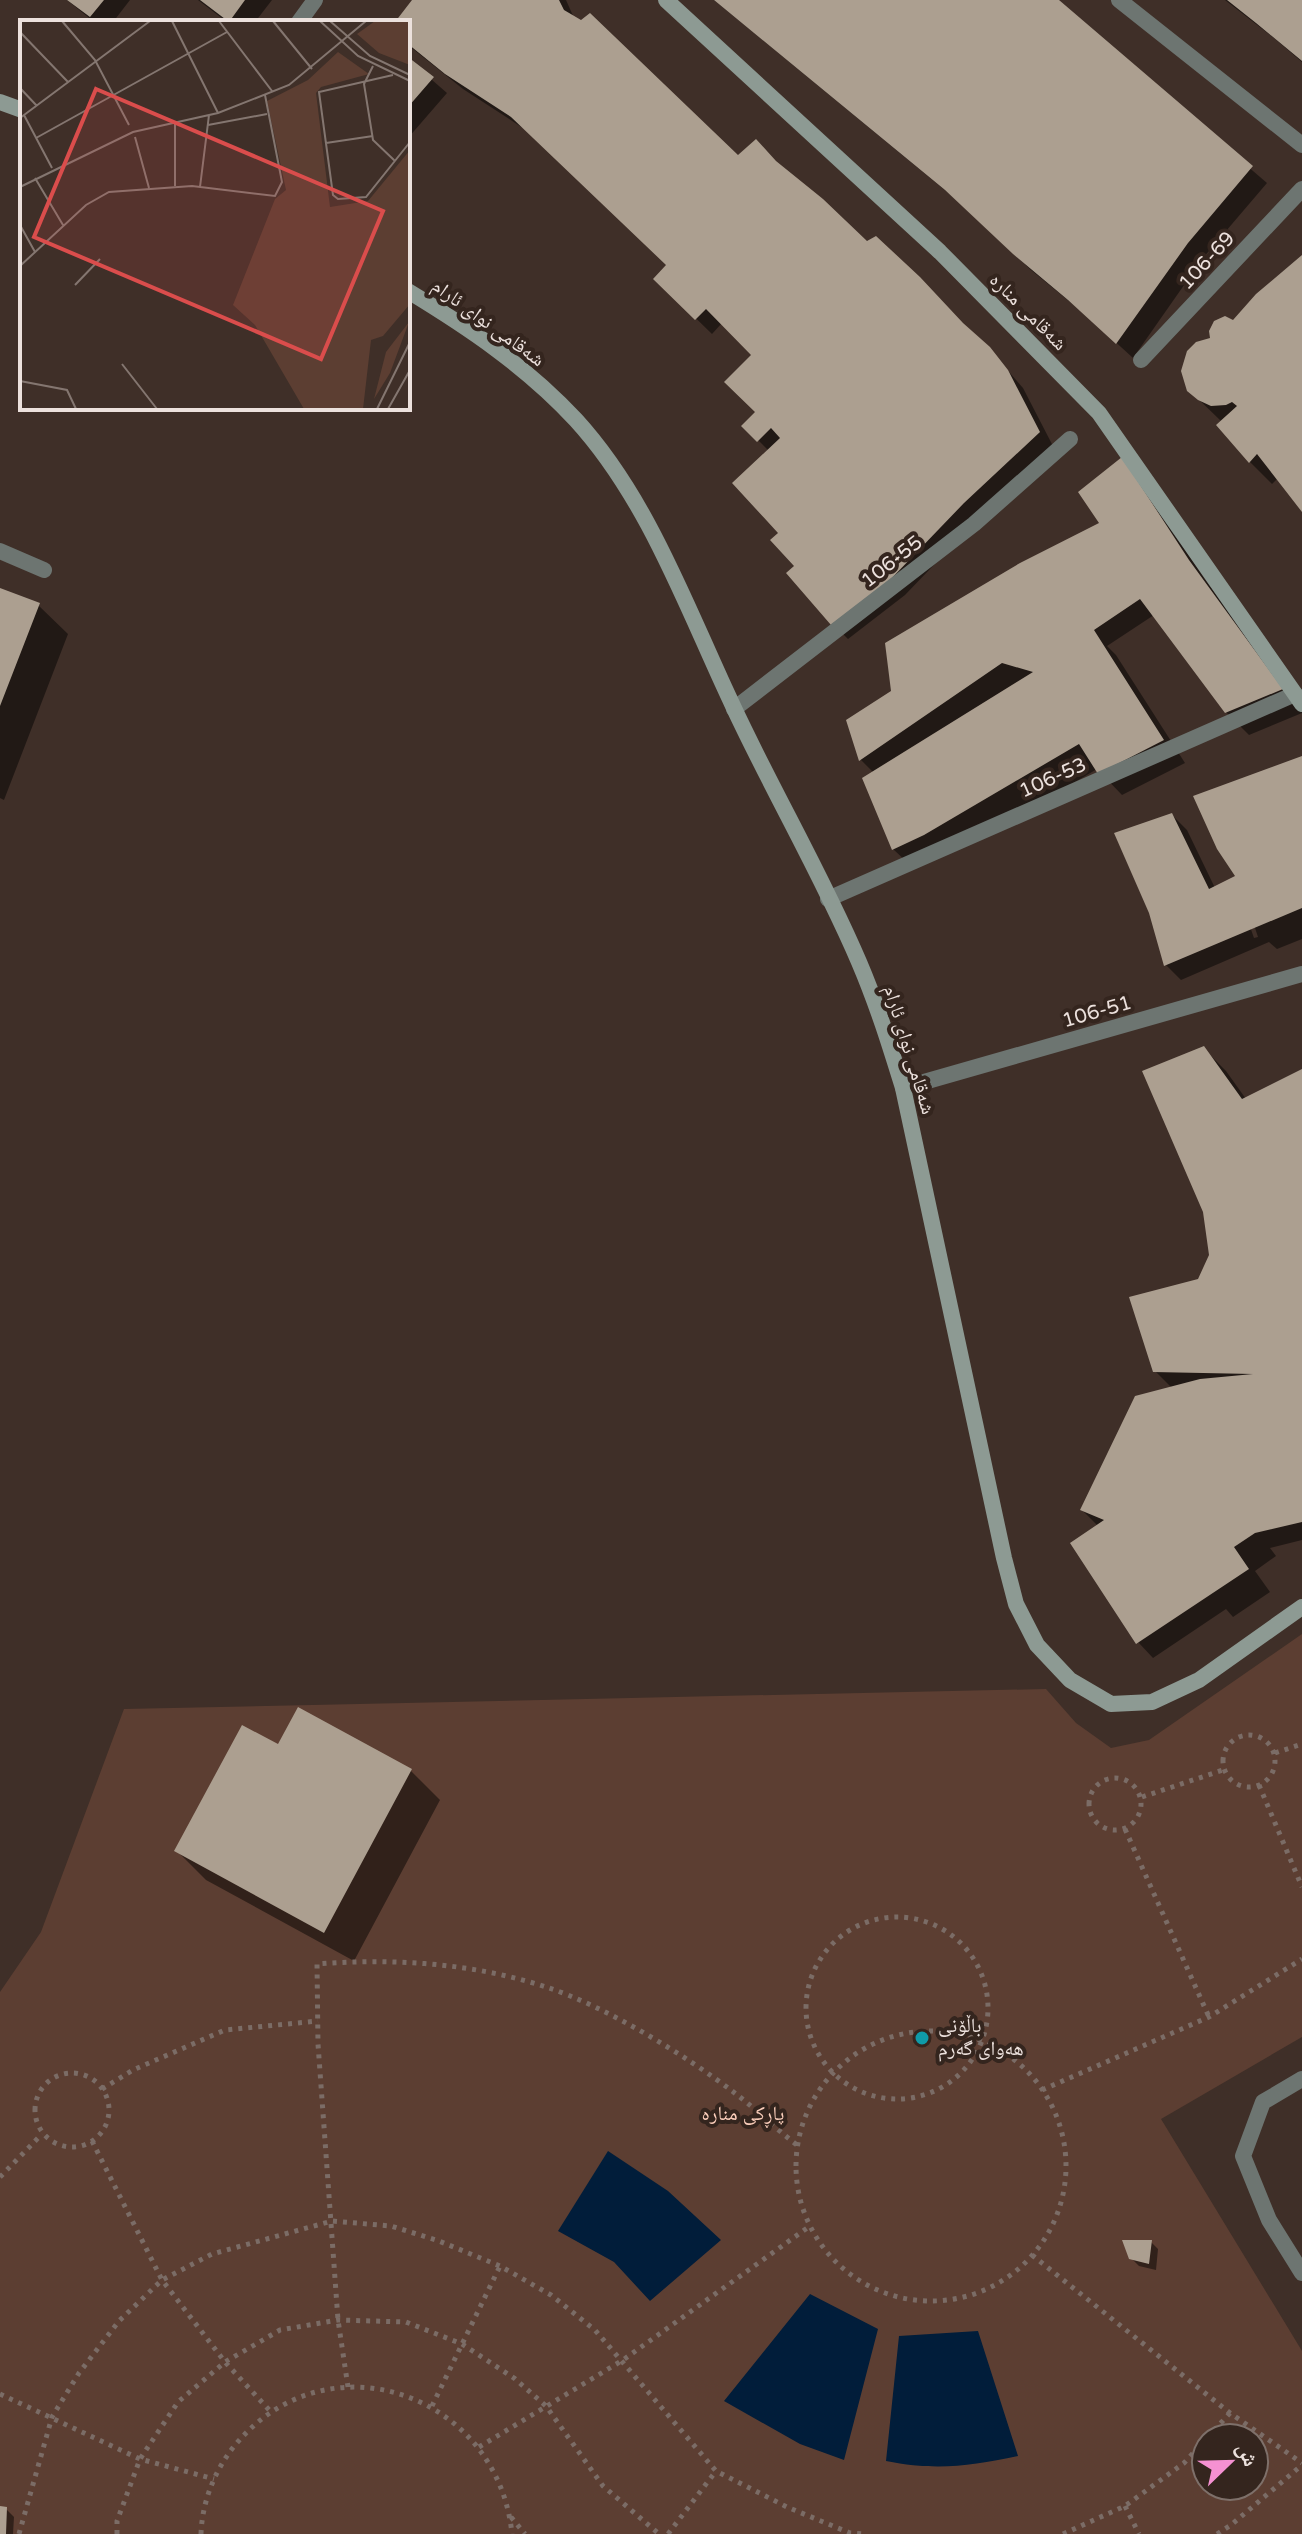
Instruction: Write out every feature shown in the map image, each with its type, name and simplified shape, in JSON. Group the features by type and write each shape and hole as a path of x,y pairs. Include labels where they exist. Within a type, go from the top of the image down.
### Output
{"street":[{"path":"300,20 315,0"},
{"name":"شەقامی منارە","path":"666,0 940,252 1099,413 1298,699"},
{"path":"1119,0 1302,145"},
{"path":"0,102 20,109"},
{"name":"106-69","path":"1141,360 1302,189"},
{"name":"شەقامی نوای ئارام","path":"410,292 463,324 523,368 576,421 622,480 658,545 734,709 858,961 883,1023 903,1088 1004,1558 1016,1604 1037,1645 1070,1680 1111,1704 1152,1702 1199,1680 1302,1607"},
{"name":"106-55","path":"734,709 974,524 1070,439"},
{"path":"0,551 44,570"},
{"name":"106-53","path":"828,899 1298,699"},
{"name":"106-51","path":"903,1088 1302,974"},
{"path":"1302,2079 1263,2102 1243,2156 1269,2220 1302,2273"}],"path":[{"path":"1238,1736 1259,1736 1275,1753 1273,1771 1259,1785 1249,1788 1238,1785 1223,1770 1224,1751 1238,1736"},
{"path":"1275,1753 1302,1744"},
{"path":"1142,1797 1223,1770"},
{"path":"1115,1777 1125,1779 1142,1797 1140,1814 1125,1829 1105,1829 1090,1815 1090,1794 1104,1780 1115,1777"},
{"path":"1259,1785 1302,1887"},
{"path":"1125,1829 1209,2017"},
{"path":"885,1917 913,1918 940,1928 962,1945 979,1968 987,1994 987,2022 981,2041 963,2072 940,2089 914,2098 886,2099 860,2092 833,2073 809,2035 806,2008 809,1982 820,1958 838,1938 860,1924 885,1917"},
{"path":"1042,2090 1209,2017 1302,1959"},
{"path":"348,2387 338,2320 317,1964 350,1961 452,1966 547,1987 657,2040 737,2094 797,2145"},
{"path":"102,2089 133,2070 225,2030 318,2021"},
{"path":"915,2030 959,2033 999,2049 1033,2076 1042,2090 1056,2113 1067,2156 1063,2199 1046,2239 1017,2272 980,2294 937,2302 907,2300 878,2291 852,2277 830,2257 801,2205 796,2175 797,2145 804,2117 818,2090 833,2073 874,2042 915,2030"},
{"path":"70,2072 86,2074 107,2095 107,2125 86,2146 57,2146 42,2134 36,2125 34,2110 38,2094 56,2075 70,2072"},
{"path":"0,2177 42,2134"},
{"path":"92,2141 162,2280 225,2362 271,2412"},
{"path":"19,2534 52,2417 79,2373 119,2321 162,2280 212,2254 332,2221 391,2226 439,2241 500,2266 551,2295 595,2330 716,2471 787,2507 850,2533 863,2534"},
{"path":"479,2447 623,2360 810,2226"},
{"path":"1032,2255 1230,2413 1302,2464 1217,2534"},
{"path":"432,2406 500,2266"},
{"path":"117,2534 117,2521 140,2459 178,2402 225,2362 280,2330 338,2320 406,2322 462,2344 514,2378 546,2406 603,2486 659,2534"},
{"path":"201,2534 201,2520 214,2479 228,2453 247,2430 271,2412 308,2394 348,2387 391,2392 432,2406 463,2430 479,2447 501,2487 512,2534"},
{"path":"0,2394 140,2459 214,2479"},
{"path":"1221,2422 1230,2413"},
{"path":"1063,2534 1125,2506 1190,2456"},
{"path":"668,2534 716,2471"},
{"path":"1125,2506 1139,2534"},
{"path":"510,2516 525,2534"}],"green space":[{"name":"پاڕکی منارە","path":"1302,1634 1302,2037 1161,2119 1302,2351 1302,2534 0,2534 0,1992 41,1932 124,1709 1046,1689 1076,1723 1111,1748 1149,1740"}],"water":[{"path":"608,2151 668,2191 721,2240 650,2301 614,2262 558,2231"},
{"path":"810,2294 878,2329 844,2460 800,2444 724,2401"},
{"path":"978,2331 1018,2456 953,2466 886,2461 899,2336"}],"building":[{"path":"67,0 104,0 90,17"},
{"path":"200,0 245,0 230,20"},
{"path":"412,0 559,0 564,10 581,20 590,13 738,155 756,139 776,161 823,199 867,241 876,236 990,347 1008,370 1040,432 964,503 890,580 831,625 786,573 794,566 770,540 778,533 732,483 780,438 771,428 757,442 741,426 755,412 724,382 751,355 706,309 695,320 653,279 666,265 511,117 445,74 410,46 410,20 397,20"},
{"path":"714,0 1059,0 1253,166 1188,243 1116,344 945,190"},
{"path":"1227,0 1302,0 1302,61 1256,23"},
{"path":"410,59 434,77 410,105"},
{"path":"1302,255 1302,512 1257,454 1249,463 1216,425 1237,406 1232,402 1211,406 1198,400 1187,391 1181,371 1187,351 1196,342 1210,338 1209,331 1214,321 1225,316 1233,320 1256,294"},
{"path":"1122,457 1189,560 1283,689 1225,713 1140,599 1094,630 1164,740 1098,774 1079,744 924,835 892,850 862,778 1033,672 1002,663 859,761 846,720 891,691 885,643 1020,563 1099,523 1078,492"},
{"path":"0,588 40,603 0,706"},
{"path":"1302,756 1302,908 1164,966 1149,913 1114,833 1172,813 1209,889 1235,876 1217,849 1193,796"},
{"path":"1204,1046 1242,1099 1302,1069 1302,1522 1255,1533 1234,1547 1249,1569 1136,1644 1070,1543 1104,1520 1080,1510 1135,1396 1200,1379 1253,1374 1153,1372 1129,1297 1198,1279 1209,1255 1203,1212 1142,1071"},
{"path":"298,1707 412,1769 324,1933 174,1851 242,1725 278,1744"},
{"path":"1122,2240 1152,2240 1149,2264 1129,2259"},
{"path":"0,2506 7,2507 6,2534 0,2534"}],"place":[{"name":"باڵۆنی هەوای گەرم","path":"922,2038"}]}
